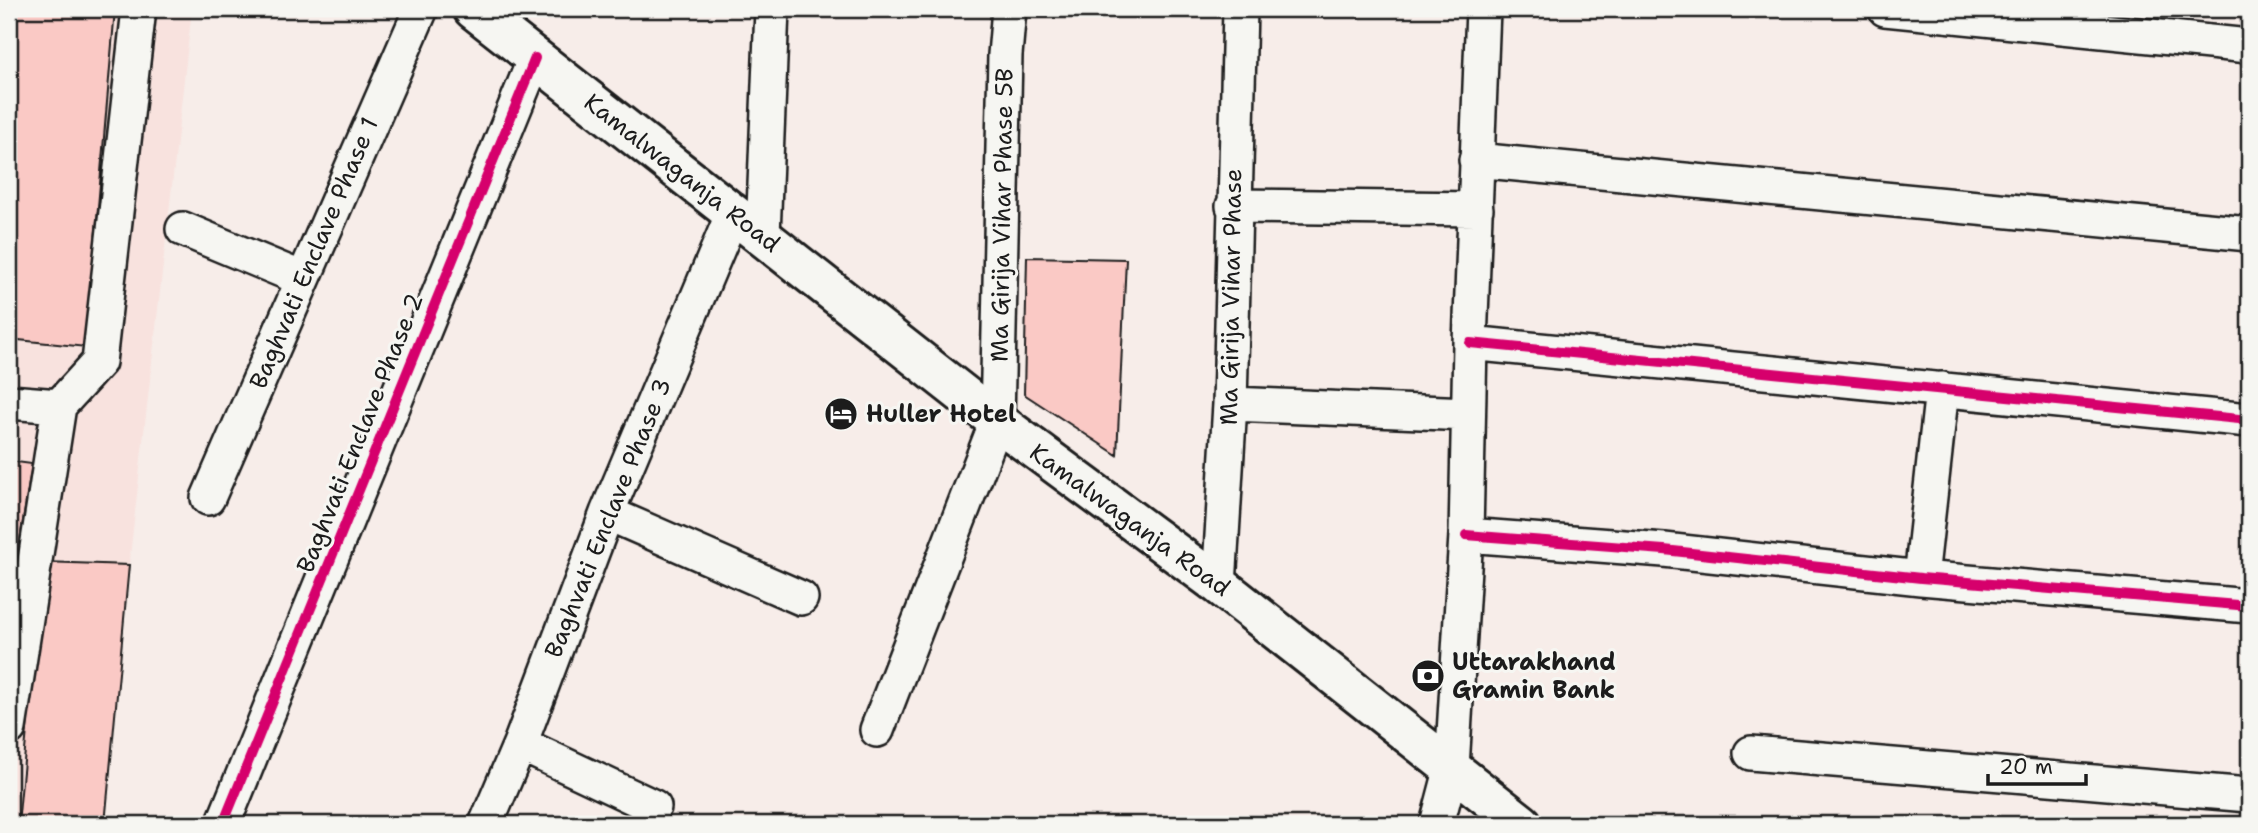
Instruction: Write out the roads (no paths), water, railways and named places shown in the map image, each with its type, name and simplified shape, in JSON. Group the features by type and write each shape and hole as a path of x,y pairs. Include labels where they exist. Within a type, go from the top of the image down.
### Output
{"main road":[{"name":"Kamalwaganja Road","path":"473,9 997,421 1219,585 1522,824"}],"street":[{"path":"9,728 59,406 99,362 139,9"},
{"name":"Baghvati Enclave Phase 1","path":"208,498 421,9"},
{"path":"748,224 772,9"},
{"name":"Ma Girija Vihar Phase 5B","path":"877,730 997,421 1005,55 1009,9"},
{"name":"Ma Girija Vihar Phase","path":"1219,585 1230,404 1240,9"},
{"path":"1437,824 1452,767 1466,535 1470,343 1483,9"},
{"path":"1885,9 2249,46"},
{"name":"Baghvati Enclave Phase 2","path":"223,824 535,58"},
{"path":"1476,160 2249,234"},
{"path":"1233,206 1476,209"},
{"name":"Baghvati Enclave Phase 3","path":"486,824 520,744 607,513 748,224"},
{"path":"183,229 303,279"},
{"path":"1470,343 2249,420"},
{"path":"1921,578 1942,389"},
{"path":"9,402 59,406"},
{"path":"1230,404 1468,414"},
{"path":"607,513 801,598"},
{"path":"1466,535 1664,550 1921,578 2249,606"},
{"path":"520,744 654,807"},
{"path":"1751,753 2249,795"}],"place":[{"name":"Huller Hotel","path":"841,414"},
{"name":"Uttarakhand Gramin Bank","path":"1428,676"}]}
